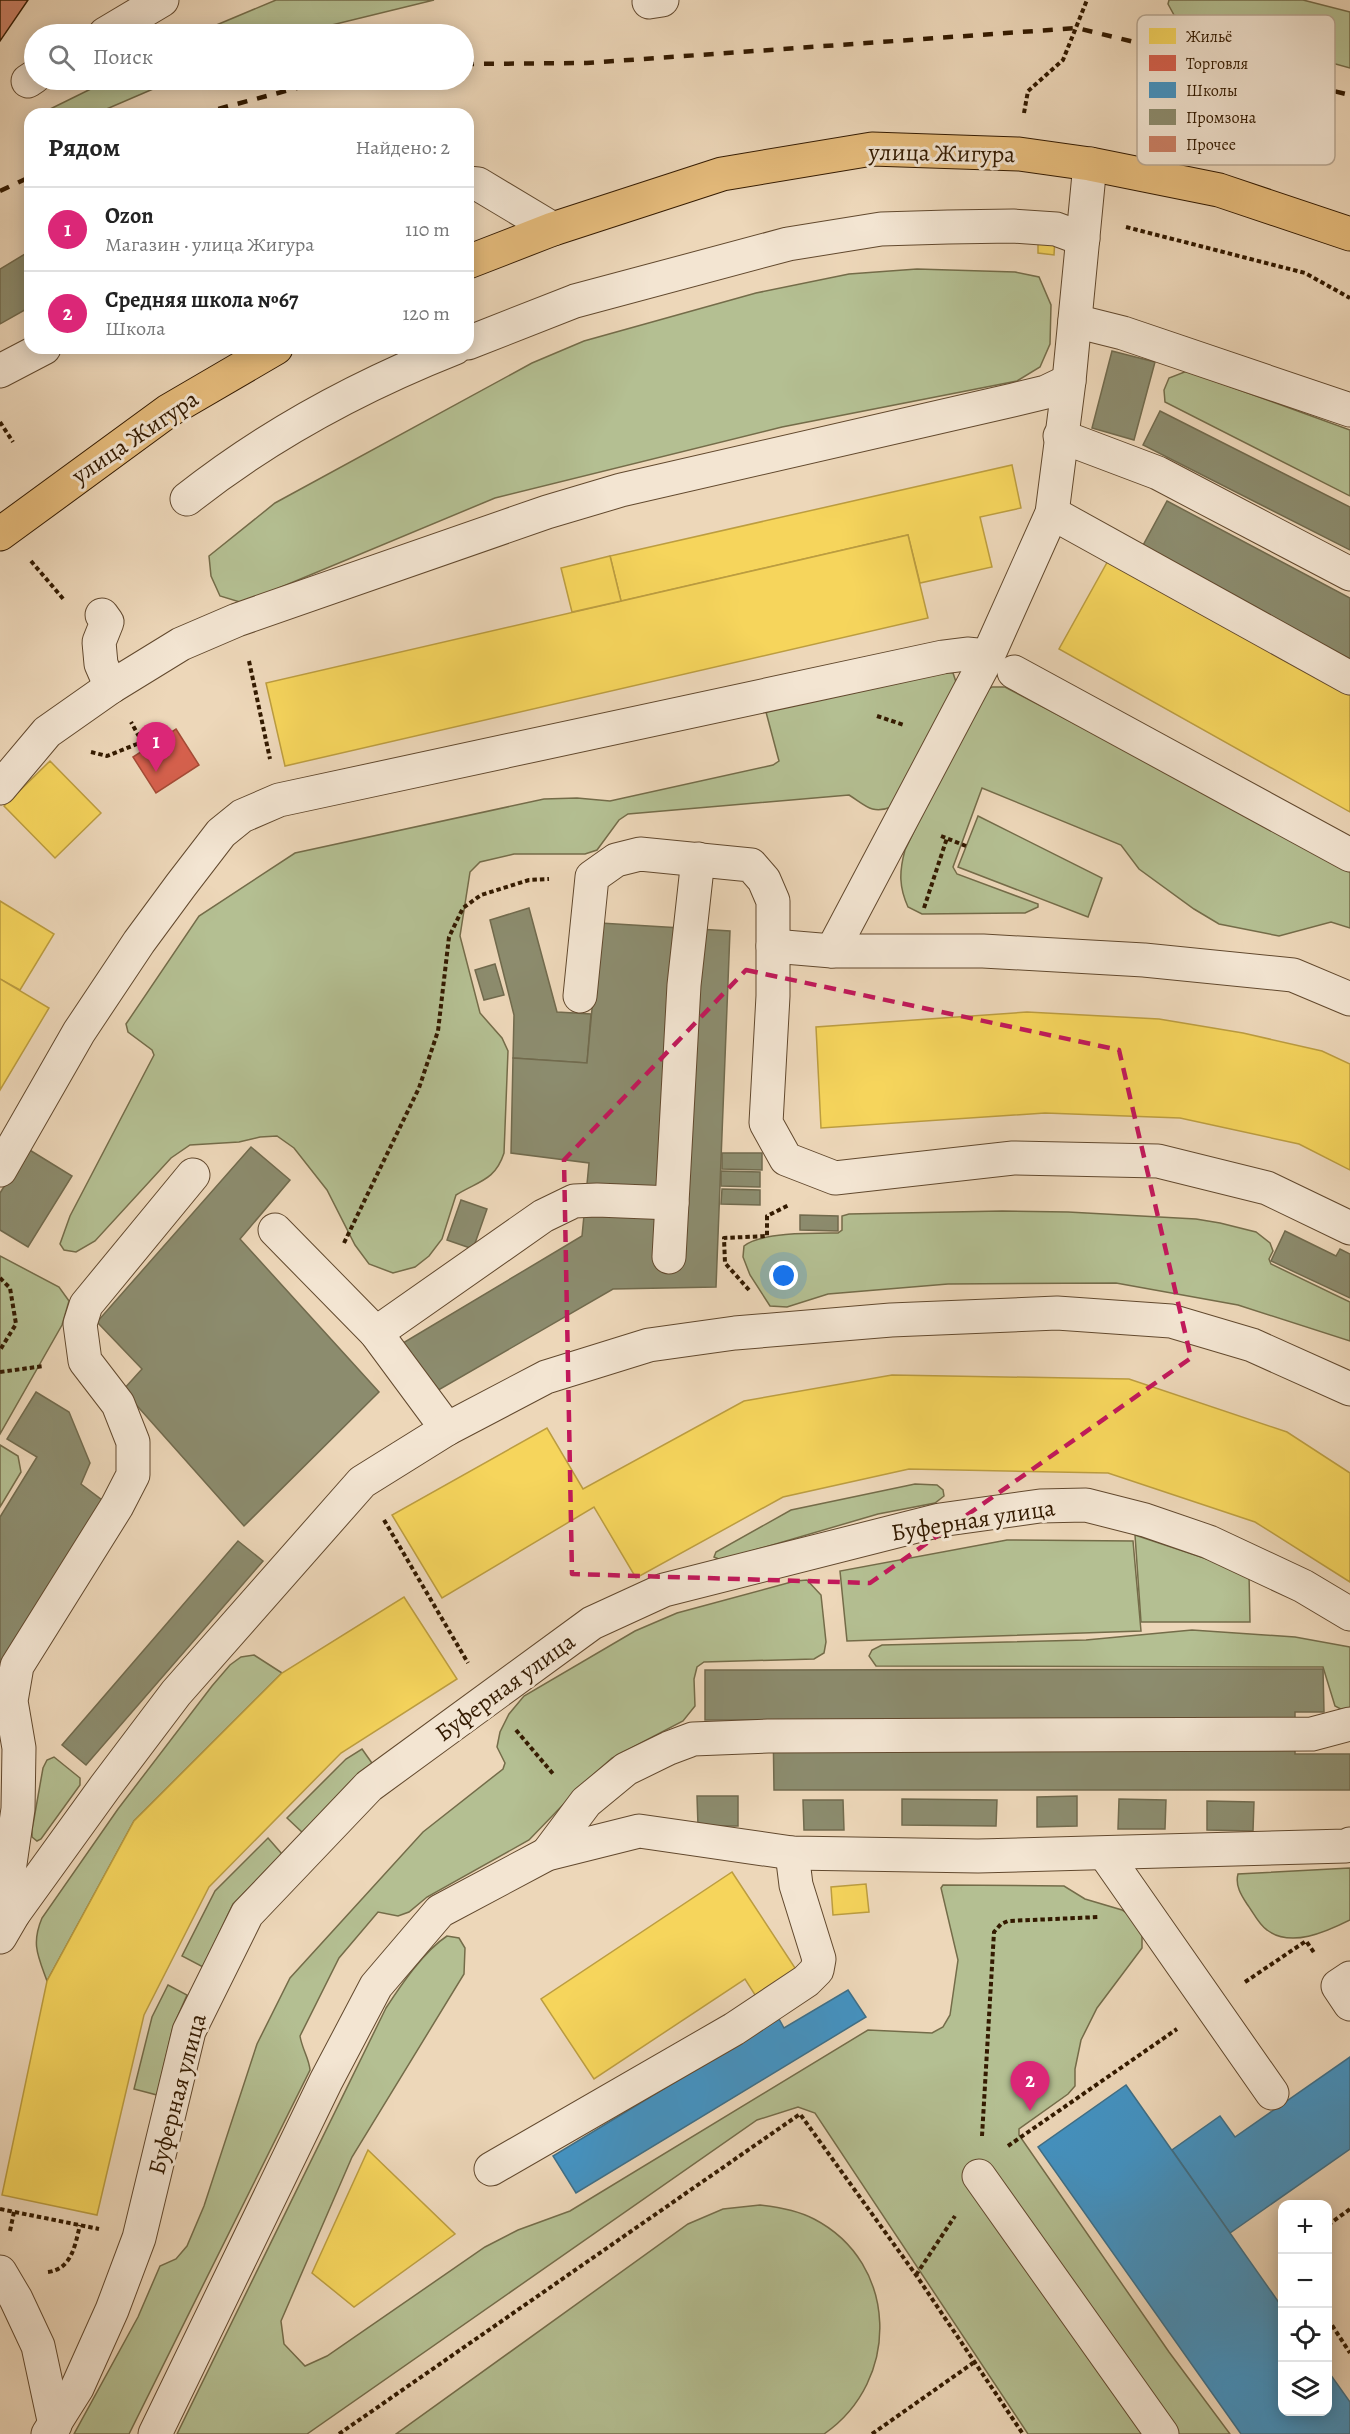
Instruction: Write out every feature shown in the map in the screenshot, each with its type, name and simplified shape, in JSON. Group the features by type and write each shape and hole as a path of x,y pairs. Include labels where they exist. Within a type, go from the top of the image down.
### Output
{"main road":[{"name":"улица Жигура","path":"474,260 553,229 722,174 872,149 1019,154 1090,164 1219,190 1350,234"},
{"name":"улица Жигура","path":"2,532 168,411 266,354"}],"lane":[{"path":"122,24 162,0"},
{"path":"832,951 1001,664 1052,513 1060,436 1069,381 1090,164"},
{"path":"474,184 553,229"},
{"path":"474,341 575,301 788,244 880,229 1013,226 1084,228"},
{"path":"1075,321 1133,337 1350,410"},
{"path":"0,371 33,354"},
{"path":"187,499 282,433 334,402 442,354"},
{"path":"0,788 47,732 111,687 181,644 237,620 547,512 621,490 1046,392 1069,381"},
{"path":"1060,436 1158,473 1350,574"},
{"path":"1052,513 1350,678"},
{"path":"101,628 101,664 111,687"},
{"path":"0,1170 79,1032 139,942 220,833 242,816 279,800 943,657 967,654 1001,664 1350,855"},
{"path":"580,996 592,877 616,860 640,854 751,865 764,880 772,901 773,996 766,1123 786,1159 835,1178 1013,1158 1158,1161 1267,1188 1350,1228"},
{"path":"669,1257 684,985 698,859"},
{"path":"773,946 832,951 910,950 1076,955 1293,975 1350,999"},
{"path":"7,1925 6,1898 18,1809 19,1748 11,1701 17,1666 117,1506 133,1475 133,1442 118,1404 85,1361 80,1324 86,1305 193,1174"},
{"path":"376,1333 543,1216 574,1201 672,1203"},
{"path":"275,1230 376,1333 447,1429"},
{"path":"7,1925 176,1693 362,1482 447,1429 546,1377 649,1345 735,1333 891,1320 1057,1313 1171,1322 1252,1345 1350,1389"},
{"name":"Буферная улица","path":"52,2429 78,2388 112,2310 139,2238 189,2031 247,1914 369,1786 592,1623 664,1590 940,1520 1040,1506 1086,1505 1145,1520 1209,1542 1303,1586 1350,1614"},
{"path":"547,1854 586,1802 626,1769 693,1739 780,1736 1312,1734 1350,1724"},
{"path":"155,2434 326,2082 376,1986 440,1911 547,1854 639,1831 792,1853 978,1856 1105,1854 1346,1846 1350,1844"},
{"path":"491,2169 734,2029 806,1982 817,1970 819,1959 796,1885 792,1853"},
{"path":"1105,1854 1272,2093"},
{"path":"1350,1978 1338,1986 1350,2004"},
{"path":"979,2176 1162,2434"},
{"path":"0,2272 38,2346 52,2429"}],"path":[{"path":"1028,91 1063,60 1087,0"},
{"path":"1084,228 1305,273 1350,298"},
{"path":"0,422 13,441"},
{"path":"2,532 101,628"},
{"path":"248,658 279,800"},
{"path":"134,727 141,742"},
{"path":"910,950 947,838 966,846"},
{"path":"326,1280 419,1088 438,1031 449,937 463,908 482,895 530,880 592,877"},
{"path":"735,1333 756,1298 725,1263 724,1238 767,1236 767,1216 814,1192 814,1171"},
{"path":"0,1278 10,1288 16,1324 0,1350"},
{"path":"362,1482 489,1700 558,1779"},
{"path":"979,2176 994,1932 1001,1924 1008,1921 1148,1916"},
{"path":"1012,2143 1306,1941"},
{"path":"339,2434 800,2114 916,2276 1023,2434"},
{"path":"0,2209 139,2238"},
{"path":"1332,2222 1350,2209"},
{"path":"11,2236 14,2212"},
{"path":"916,2276 953,2219"},
{"path":"39,2273 53,2272 66,2264 73,2252 80,2225"},
{"path":"1332,2325 1350,2353"},
{"path":"873,2434 973,2362"}],"highlighted area":[{"path":"746,970 1119,1050 1191,1358 870,1583 572,1574 564,1160"}],"green space":[{"path":"276,0 434,0 336,24 219,24"},
{"path":"1169,0 1303,0 1350,12 1350,68 1335,64 1335,15 1174,15 1168,4"},
{"path":"89,90 151,90 109,108 52,108"},
{"path":"917,269 1015,272 1039,277 1051,305 1050,344 1040,367 1017,381 782,427 495,498 243,603 220,596 211,576 209,556 275,503 532,363 584,341 756,293 849,274"},
{"path":"1187,371 1350,430 1350,496 1165,402 1164,390 1169,378"},
{"path":"935,670 953,673 957,685 891,807 874,809 849,795 628,814 619,820 597,850 585,854 514,854 480,862 470,872 460,936 480,1013 502,1038 508,1051 504,1153 491,1175 456,1195 442,1239 429,1256 415,1267 393,1273 369,1264 355,1245 327,1190 294,1148 277,1136 239,1142 190,1145 171,1158 95,1241 76,1252 64,1250 60,1244 70,1216 154,1055 152,1050 128,1032 126,1024 199,916 295,853 544,799 577,798 610,801 773,765 779,761 766,712"},
{"path":"992,687 1005,687 1340,863 1350,864 1350,928 1331,922 1279,936 1219,924 1194,909 1139,869 1121,845 982,788 953,867 957,874 1038,904 1038,907 1025,913 922,914 908,907 901,879 905,850 980,695"},
{"path":"978,816 1102,878 1088,917 958,867"},
{"path":"1002,1211 1196,1219 1256,1232 1270,1243 1273,1251 1269,1259 1271,1264 1350,1302 1350,1341 1238,1305 1116,1283 948,1284 828,1294 787,1307 770,1306 750,1275 743,1257 744,1246 763,1238 789,1234 838,1233 842,1230 842,1216 849,1214"},
{"path":"0,1256 59,1287 69,1301 62,1325 0,1434"},
{"path":"0,1445 18,1456 21,1472 0,1507"},
{"path":"915,1484 937,1485 943,1490 944,1496 935,1503 878,1514 721,1560 714,1557 716,1552 791,1510"},
{"path":"1135,1535 1249,1573 1250,1622 1141,1622"},
{"path":"1007,1540 1133,1541 1141,1631 847,1641 840,1571"},
{"path":"807,1580 821,1595 826,1642 824,1653 814,1659 704,1662 697,1667 694,1679 695,1706 683,1721 612,1758 586,1781 529,1840 427,1897 409,1912 398,1916 378,1912 339,1958 300,2036 310,2070 129,2434 74,2434 138,2317 160,2266 176,2259 187,2246 204,2206 257,2044 290,1978 423,1832 503,1769 505,1763 497,1747 500,1732 509,1714 524,1696 635,1631 677,1613 795,1581"},
{"path":"1192,1630 1295,1637 1350,1647 1350,1714 1335,1706 1323,1667 876,1666 869,1656 872,1650 882,1645 1086,1640"},
{"path":"254,1655 282,1673 134,1821 47,1981 36,1943 42,1918 118,1809 212,1686 230,1665 241,1657"},
{"path":"362,1749 374,1766 304,1834 287,1818 346,1759"},
{"path":"54,1757 80,1778 80,1785 41,1839 37,1841 32,1837 32,1830 43,1768 47,1760"},
{"path":"268,1838 282,1854 233,1904 203,1967 182,1956 215,1891"},
{"path":"1350,1868 1350,1920 1320,1933 1297,1938 1276,1935 1264,1928 1243,1897 1237,1882 1238,1874"},
{"path":"943,1885 1064,1886 1085,1899 1122,1910 1135,1919 1142,1930 1142,1948 1097,2008 1081,2040 1075,2069 1075,2086 1068,2094 1019,2129 1019,2135 1169,2352 1230,2434 1028,2434 815,2113 798,2107 757,2120 307,2434 177,2434 386,2008 406,1979 438,1942 447,1936 459,1938 465,1948 464,1974 352,2157 281,2321 284,2344 305,2366 327,2356 485,2247 518,2230 570,2211 868,2030 932,2033 943,2027 950,2015 958,1960 941,1888"},
{"path":"168,1985 187,1995 173,2027 157,2095 134,2089 152,2017"},
{"path":"760,2205 788,2209 808,2216 842,2239 862,2264 875,2292 880,2323 877,2354 867,2384 849,2411 824,2434 396,2434 688,2224 723,2209"}],"building: Жильё":[{"path":"1038,237 1055,238 1054,255 1038,253"},
{"path":"1012,465 1021,508 980,517 992,567 920,583 908,535 621,601 610,556"},
{"path":"908,535 928,618 285,766 266,683"},
{"path":"610,556 621,601 572,612 561,568"},
{"path":"1109,559 1350,693 1350,812 1059,649"},
{"path":"50,761 101,813 55,858 4,806"},
{"path":"0,901 54,934 20,990 0,979"},
{"path":"0,979 49,1008 0,1090"},
{"path":"1027,1012 1159,1019 1243,1033 1322,1051 1350,1064 1350,1170 1299,1144 1180,1118 1045,1113 821,1128 816,1027"},
{"path":"892,1375 1129,1379 1287,1432 1350,1473 1350,1582 1255,1522 1108,1473 909,1469 783,1497 636,1578 594,1507 442,1598 392,1515 547,1428 583,1489 744,1401"},
{"path":"404,1597 457,1679 341,1753 209,1887 144,2015 97,2215 2,2195 47,1981 134,1821 282,1673"},
{"path":"732,1872 797,1971 757,1998 745,1979 594,2079 541,1999"},
{"path":"866,1884 869,1912 833,1915 831,1887"},
{"path":"368,2150 455,2234 354,2307 312,2273"}],"building: Торговля":[{"path":"176,729 199,765 156,793 133,757"}],"building: Школы":[{"path":"848,1990 866,2017 576,2193 553,2156 779,2019 784,2028"},
{"path":"1350,2057 1350,2149 1230,2233 1172,2150 1220,2116 1235,2137"},
{"path":"1126,2085 1278,2301 1278,2416 1332,2416 1332,2377 1350,2402 1350,2434 1241,2434 1038,2147"}],"building: Промзона":[{"path":"24,255 24,310 0,324 0,269"},
{"path":"1112,351 1155,362 1134,440 1092,428"},
{"path":"1160,411 1350,507 1350,550 1143,445"},
{"path":"1167,501 1350,598 1350,660 1141,549"},
{"path":"529,908 557,1012 591,1014 587,1063 513,1058 514,1015 490,920"},
{"path":"600,923 730,931 716,1287 613,1289 435,1392 403,1343 582,1236 589,1163 511,1153 513,1058 587,1063"},
{"path":"495,964 504,995 484,1000 475,970"},
{"path":"251,1147 290,1180 240,1239 379,1392 244,1526 123,1390 142,1369 97,1322"},
{"path":"28,1149 72,1176 28,1247 0,1230 0,1193"},
{"path":"722,1153 762,1153 762,1170 722,1169"},
{"path":"721,1171 760,1172 760,1187 721,1186"},
{"path":"722,1189 760,1190 760,1205 721,1204"},
{"path":"461,1200 487,1209 473,1249 447,1240"},
{"path":"800,1215 838,1216 838,1231 800,1230"},
{"path":"1285,1231 1336,1256 1340,1249 1350,1254 1350,1298 1271,1261"},
{"path":"36,1392 69,1412 90,1463 81,1484 102,1500 0,1667 0,1517 37,1457 7,1439"},
{"path":"238,1541 263,1561 86,1765 62,1745"},
{"path":"1323,1669 1324,1712 1295,1712 1295,1754 1350,1754 1350,1790 774,1790 773,1720 705,1720 705,1670"},
{"path":"697,1796 738,1796 738,1826 698,1826"},
{"path":"1077,1796 1077,1826 1037,1827 1037,1797"},
{"path":"902,1799 997,1800 996,1826 902,1825"},
{"path":"1119,1799 1166,1800 1165,1829 1118,1829"},
{"path":"803,1800 843,1800 844,1830 804,1830"},
{"path":"1207,1801 1254,1802 1253,1831 1207,1830"}],"building: Прочее":[{"path":"0,0 28,0 0,41"}],"railway":[{"path":"474,64 587,63 1077,28 1137,43"},
{"path":"222,108 289,90"},
{"path":"1335,91 1350,95"},
{"path":"0,191 24,180"}],"place":[{"name":"Ozon","path":"156,772"},
{"name":"Средняя школа №67","path":"1030,2111"}]}
